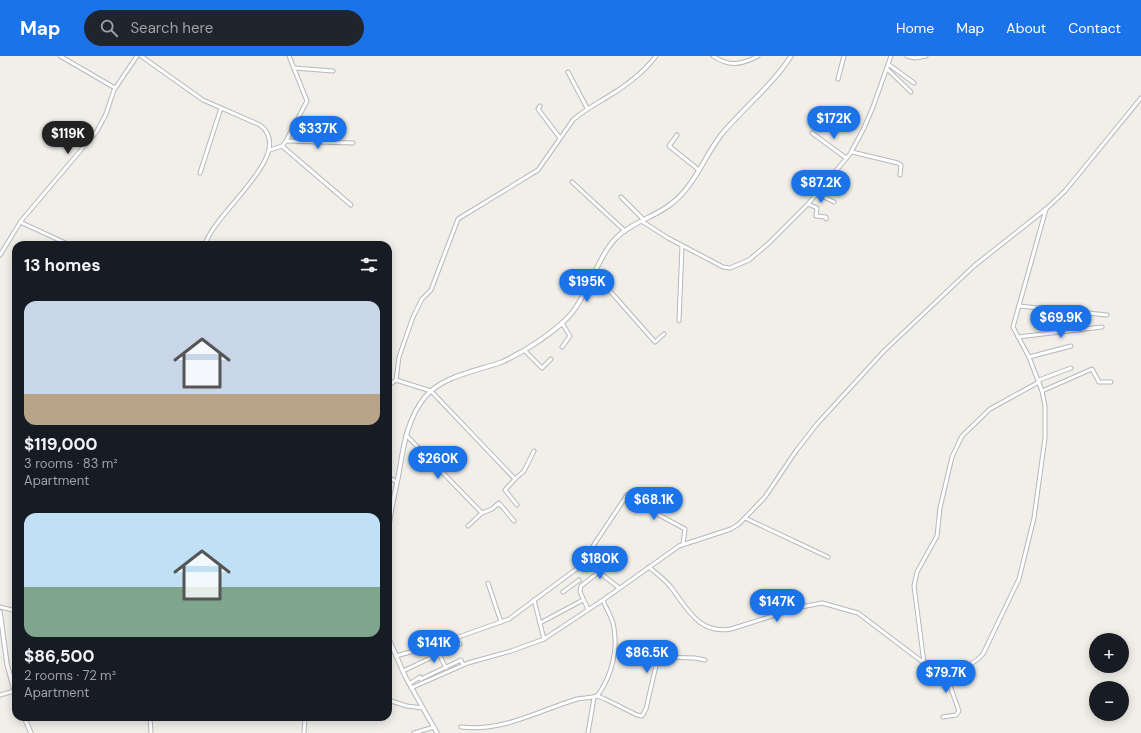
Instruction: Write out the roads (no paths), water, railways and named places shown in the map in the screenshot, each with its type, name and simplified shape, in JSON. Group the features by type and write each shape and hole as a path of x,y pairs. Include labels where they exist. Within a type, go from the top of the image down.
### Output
{"street":[{"path":"60,56 115,88"},
{"path":"0,255 20,222 97,131 106,114 115,88 137,56"},
{"path":"141,56 192,94 221,108 241,115 265,128 271,138 270,150 261,169 211,231 207,241"},
{"path":"270,150 282,146 286,141 307,101 289,56"},
{"path":"392,383 396,380 399,358 413,317 422,299 431,290 458,219 538,170 573,120 587,108 610,95 641,73 656,56"},
{"path":"713,56 732,65 741,64 758,56"},
{"path":"392,510 406,436 413,415 431,391 455,378 502,362 525,351 562,323 574,311 611,244 626,231 671,204 688,187 735,118 782,71 791,56"},
{"path":"838,79 844,56"},
{"path":"621,197 644,221 682,246 715,264 730,268 749,260 769,243 808,204 852,152 874,106 891,56"},
{"path":"907,56 915,58 926,56"},
{"path":"888,64 914,83"},
{"path":"294,68 333,71"},
{"path":"887,69 911,92"},
{"path":"568,72 587,108"},
{"path":"411,688 463,666 544,639 603,600 664,555 683,544 731,529 745,518 765,497 808,435 884,350 974,266 1046,210 1074,182 1141,98"},
{"path":"540,106 538,109 560,138"},
{"path":"200,174 221,108"},
{"path":"812,133 846,158"},
{"path":"677,135 669,146 699,170"},
{"path":"286,141 353,142"},
{"path":"282,146 351,205"},
{"path":"852,152 898,163 901,165 900,175"},
{"path":"572,182 626,231"},
{"path":"819,191 824,197 834,202"},
{"path":"808,204 817,208 816,216 826,217 826,219"},
{"path":"649,567 670,586 681,602 694,616 710,629 720,631 731,629 801,607 822,603 858,613 924,663 944,669 972,665 983,654 1019,579 1034,518 1045,438 1045,406 1039,381 1029,357 1013,327 1046,210"},
{"path":"20,222 61,241"},
{"path":"680,321 682,246"},
{"path":"595,274 655,342 664,334"},
{"path":"1019,306 1107,315"},
{"path":"562,323 570,336 562,347"},
{"path":"1018,338 1102,327"},
{"path":"1018,338 1081,330"},
{"path":"1029,357 1071,346"},
{"path":"525,351 542,368 550,359"},
{"path":"924,663 914,586 917,572 937,536 940,508 952,457 962,436 990,409 1039,381 1071,368"},
{"path":"1042,391 1092,369 1099,382 1111,382"},
{"path":"396,380 431,391 515,479"},
{"path":"406,436 482,513"},
{"path":"517,505 505,490 524,471 534,451"},
{"path":"392,479 397,482"},
{"path":"396,656 509,619 570,574 586,560 626,496 685,529 683,544"},
{"path":"468,526 482,513 492,509 499,503 514,521"},
{"path":"745,518 828,557"},
{"path":"588,609 583,600 580,588 584,583 609,564 617,553"},
{"path":"599,572 619,588"},
{"path":"570,574 584,583"},
{"path":"563,592 579,580"},
{"path":"488,582 501,622"},
{"path":"534,600 544,639"},
{"path":"540,623 583,600"},
{"path":"588,733 595,697 612,671 613,624 603,600"},
{"path":"0,607 12,610"},
{"path":"0,612 7,664 12,683"},
{"path":"403,671 460,644"},
{"path":"392,646 411,688 437,733"},
{"path":"439,654 447,672"},
{"path":"461,727 477,729 496,726 532,717 579,698 595,697 605,699 642,716 646,709 658,657 695,658 705,660"},
{"path":"409,684 461,660 463,666"},
{"path":"943,717 956,715 959,711 944,669"},
{"path":"421,679 423,683"},
{"path":"0,695 12,692"},
{"path":"392,701 407,706 422,708"},
{"path":"26,721 31,733"},
{"path":"150,721 151,733"},
{"path":"304,733 305,721"},
{"path":"414,733 434,727"}]}
